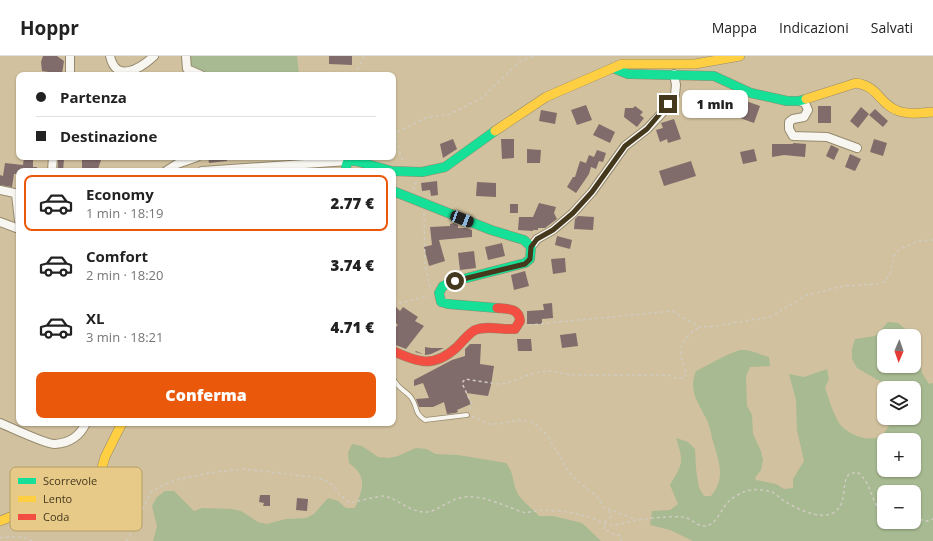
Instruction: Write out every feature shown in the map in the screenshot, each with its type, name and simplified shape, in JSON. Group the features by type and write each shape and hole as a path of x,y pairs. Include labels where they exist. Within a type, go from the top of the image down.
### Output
{"street":[{"path":"70,56 70,72"},
{"path":"110,56 117,68 123,71 131,72 140,68 154,56"},
{"path":"186,56 188,69 194,72"},
{"path":"396,171 422,172 445,167 546,97 622,64 695,64 740,56"},
{"path":"613,68 628,74 714,76 751,93 787,101 799,101 856,83 865,84 875,90 890,107 896,110 912,114 933,112"},
{"path":"396,352 418,363 428,363 444,356 457,347 467,336 477,330 485,328 510,330 516,329 519,326 520,318 513,309 448,304 441,302 439,293 443,286 455,281 525,264 530,259 531,247 537,239 553,230 573,213 592,192 625,146 647,129 662,113 675,95 676,85 674,74"},
{"path":"799,101 805,103 808,110 804,117 793,119 788,122 789,129 793,136 827,137 857,148"},
{"path":"171,168 189,160"},
{"path":"346,168 348,161"},
{"path":"246,168 356,161 381,168"},
{"path":"0,190 16,194"},
{"path":"396,192 491,230 524,240 531,247"},
{"path":"0,222 16,228"},
{"path":"0,424 54,444 70,441 82,432 85,426"},
{"path":"102,467 105,457 120,426"},
{"path":"0,521 10,517"}],"lane":[{"path":"396,382 404,392 411,397 416,412 425,420 467,415"}],"path":[{"path":"355,72 364,56"},
{"path":"439,293 429,288 424,265 424,216 419,194 414,187 418,180 410,172 402,159 397,145 396,133 425,118 450,114 482,98 519,62 534,56"},
{"path":"637,520 603,508 597,496 575,479 567,469 547,435 534,423 519,420 490,424 479,418 467,415 467,411 472,405 462,384 464,379 477,382 482,380 502,383 534,373 550,371 572,375 668,375 676,378 685,378 686,371 682,363 680,353 682,344 689,333 699,327 715,326 770,316 807,295 844,286 878,284 885,281 890,274 894,256 900,249 919,241 933,240"},
{"path":"396,304 439,293"},
{"path":"519,326 672,311 699,327"},
{"path":"142,511 151,492 163,485 190,476 244,469 298,474 325,480 334,486 340,495 350,503 378,496 384,496 415,511 426,512 437,509 455,499 463,497 479,498 495,501 526,513 536,510 548,510 590,517 604,524 614,525 637,520 685,517 700,526 708,526 715,520 729,500 739,494 751,490 761,490 773,493 784,501 812,513 823,516 830,514 842,504 845,480 849,474 857,472 864,477 872,500 877,508"},
{"path":"604,524 611,517 609,511"},
{"path":"921,520 927,521 933,519"},
{"path":"604,524 604,529 621,536 621,541"},
{"path":"126,541 132,531"},
{"path":"0,538 12,536 32,541"}],"green space":[{"path":"186,56 297,56 299,72 192,72 187,69"},
{"path":"888,322 898,323 905,329 882,329"},
{"path":"877,334 877,373 921,373 921,368 922,373 929,384 933,383 933,541 693,541 670,530 650,525 652,511 670,510 678,504 670,485 678,472 681,463 676,438 688,442 695,449 699,488 704,496 711,496 716,489 720,475 719,461 707,420 695,396 693,385 694,378 696,371 741,350 752,351 769,357 770,366 750,367 746,376 747,406 752,415 753,434 761,451 763,460 761,470 755,478 756,480 776,484 784,489 793,488 793,479 804,461 797,430 796,400 789,374 804,377 827,369 829,379 825,388 839,423 847,431 860,437 877,437 877,477 921,477 921,433 884,433 889,425 921,425 921,381 880,381 857,368 852,359 852,349 855,339 875,336"},
{"path":"352,444 362,446 378,457 389,458 398,456 416,448 427,449 435,454 458,455 506,463 512,473 518,494 523,501 539,516 553,516 582,523 601,541 153,541 157,526 152,506 157,497 165,491 174,491 194,511 202,508 232,509 241,511 258,522 267,524 286,519 306,518 314,514 328,498 338,501 346,508 355,508 362,489 362,483 359,473 349,463 348,453"}],"building":[{"path":"43,56 57,56 64,61 62,72 42,71 41,62"},
{"path":"329,56 352,56 352,65 329,64"},
{"path":"746,101 760,106 754,123 740,118"},
{"path":"586,105 592,120 577,125 571,110"},
{"path":"635,106 643,112 640,115 644,118 637,127 624,117 625,108 633,108"},
{"path":"818,106 831,106 831,123 818,123"},
{"path":"861,107 869,114 858,128 850,121"},
{"path":"875,109 888,121 883,127 869,115"},
{"path":"541,110 557,113 555,124 539,121"},
{"path":"674,119 681,139 668,143 667,139 660,142 656,130 663,128 661,123"},
{"path":"599,124 615,132 610,143 593,135"},
{"path":"453,139 457,149 443,158 440,144"},
{"path":"501,139 514,139 514,158 502,159"},
{"path":"874,139 887,143 883,156 870,152"},
{"path":"772,144 806,144 805,157 784,155 772,157"},
{"path":"831,145 839,149 834,160 826,156"},
{"path":"527,149 541,150 540,163 527,163"},
{"path":"754,149 757,161 743,164 740,152"},
{"path":"597,150 606,153 603,162 599,161 596,169 591,167 589,174 576,193 567,187 573,177 575,177 580,161 586,163 589,155 594,157"},
{"path":"850,154 861,159 855,171 845,167"},
{"path":"24,160 33,160 33,167 37,167 16,168 16,174 14,174 12,187 0,185 0,175 3,176 5,163 23,165"},
{"path":"58,160 64,160 63,168 58,168"},
{"path":"82,160 101,160 98,168 82,168"},
{"path":"208,160 227,160 227,161 209,163"},
{"path":"691,161 696,176 664,186 659,171"},
{"path":"437,181 438,195 431,196 430,190 422,191 421,183"},
{"path":"477,182 496,183 496,197 476,196"},
{"path":"539,203 556,207 554,213 557,219 545,228 538,228 538,230 518,230 519,217 533,217"},
{"path":"510,204 518,204 518,213 510,213"},
{"path":"578,216 594,217 593,230 574,229 575,219"},
{"path":"454,223 458,225 458,228 472,230 472,237 439,240 445,261 429,266 424,247 432,245 430,227 450,226 450,224"},
{"path":"557,236 572,240 570,249 555,245"},
{"path":"502,243 505,256 488,260 485,247"},
{"path":"474,251 476,268 460,270 458,253"},
{"path":"565,258 566,272 553,274 551,259"},
{"path":"525,271 529,286 514,290 511,275"},
{"path":"552,303 553,318 542,319 542,324 527,324 527,311 544,310 543,304"},
{"path":"396,307 400,311 403,307 418,317 415,321 424,326 406,349 396,345 396,327 398,325 396,323"},
{"path":"576,333 578,346 562,348 560,335"},
{"path":"517,339 531,339 532,351 518,351"},
{"path":"470,344 481,344 480,364 494,366 488,396 466,393 471,404 457,410 458,412 455,413 447,414 444,402 433,407 419,407 416,399 429,398 423,383 414,386 414,380 452,360 465,356 465,349"},
{"path":"425,347 444,348 431,354 425,355"},
{"path":"260,495 270,495 270,506 263,506 264,503 259,502"},
{"path":"297,498 308,499 307,511 296,510"}],"traffic: fast":[{"path":"613,68 628,74 714,76 751,93 787,101 799,101 806,99"},
{"path":"396,171 422,172 445,167 495,131"},
{"path":"346,168 348,161 356,161 381,168"},
{"path":"396,192 491,230 524,240 531,247 530,259 525,263 455,281 443,286 439,293 441,302 448,304 497,308"}],"traffic: slow":[{"path":"495,131 546,97 622,64 695,64 740,56"},
{"path":"806,99 856,83 874,91 890,107 900,112 933,112"},
{"path":"102,467 105,457 120,426"},
{"path":"0,521 10,517"}],"traffic: jam":[{"path":"396,352 419,361 433,361 449,354 475,330 484,328 515,329 520,321 518,314 512,310 497,308"}],"route":[{"path":"455,281 525,264 530,259 531,247 537,239 553,230 573,213 592,192 625,146 647,129 668,104"}]}
